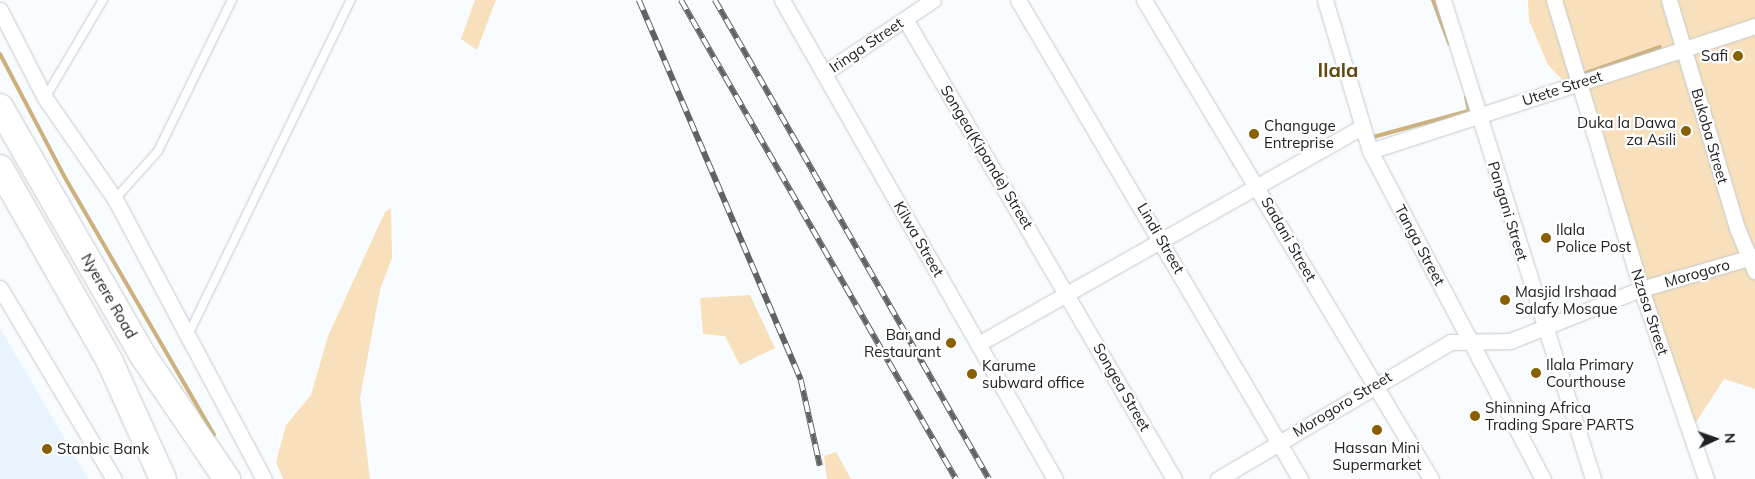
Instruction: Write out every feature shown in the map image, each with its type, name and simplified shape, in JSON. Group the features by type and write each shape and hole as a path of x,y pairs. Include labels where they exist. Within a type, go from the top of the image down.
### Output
{"highway":[{"name":"Nyerere Road","path":"0,107 144,357 227,479"},
{"name":"Nyerere Road","path":"0,168 110,362 163,479"}],"street":[{"name":"Kilwa Street","path":"782,0 1055,479"},
{"name":"Iringa Street","path":"824,73 933,0"},
{"name":"Lindi Street","path":"1018,0 1163,242 1300,479"},
{"name":"Sadani Street","path":"1144,0 1258,187 1431,479"},
{"name":"Tanga Street","path":"1325,0 1370,151 1544,479"},
{"name":"Pangani Street","path":"1443,0 1543,326 1593,479"},
{"name":"Nzasa Street","path":"1554,0 1641,289 1706,479"},
{"name":"Bukoba Street","path":"1670,0 1737,228 1754,261"},
{"path":"0,10 45,98 115,199 189,333 264,479"},
{"name":"Songea(Kipande) Street","path":"905,19 1070,296"},
{"name":"Utete Street","path":"1370,151 1755,26"},
{"path":"978,344 1070,296 1363,126"},
{"name":"Morogoro","path":"1470,340 1488,344 1510,341 1543,326 1641,289 1754,261"},
{"path":"0,288 114,479"},
{"name":"Songea Street","path":"1070,296 1174,479"},
{"name":"Morogoro Street","path":"1218,479 1374,384 1451,342 1470,340"}],"lane":[{"path":"45,98 103,0"},
{"path":"115,199 158,151 232,0"},
{"path":"189,333 350,0"}],"shaded area":[{"path":"475,0 496,0 477,50 461,39"},
{"path":"1528,0 1755,0 1755,389 1724,379 1685,439 1574,92 1548,65 1529,20"},
{"path":"391,208 392,258 380,290 360,398 370,479 283,479 276,462 286,425 311,395 328,336 385,212"},
{"path":"750,295 775,348 740,365 725,336 703,334 700,298"},
{"path":"0,328 88,479 0,479"},
{"path":"836,452 851,479 827,479 824,456"}],"waterway":[{"path":"1433,0 1449,43"},
{"path":"1586,73 1660,47"},
{"path":"0,54 64,176 214,435"},
{"path":"1373,137 1469,111 1466,97"}],"railway":[{"path":"639,0 801,380 820,466"},
{"path":"681,0 956,479"},
{"path":"715,0 989,479"}],"place":[{"name":"Safi","path":"1738,56"},
{"name":"Duka la Dawa za Asili","path":"1686,131"},
{"name":"Changuge Entreprise","path":"1254,134"},
{"name":"Ilala Police Post","path":"1546,238"},
{"name":"Masjid Irshaad Salafy Mosque","path":"1505,300"},
{"name":"Bar and Restaurant","path":"951,343"},
{"name":"Ilala Primary Courthouse","path":"1536,373"},
{"name":"Karume subward office","path":"972,374"},
{"name":"Shinning Africa Trading Spare PARTS","path":"1475,416"},
{"name":"Hassan Mini Supermarket","path":"1377,430"},
{"name":"Stanbic Bank","path":"47,449"}],"district":[{"name":"Ilala","path":"1338,69"}]}
